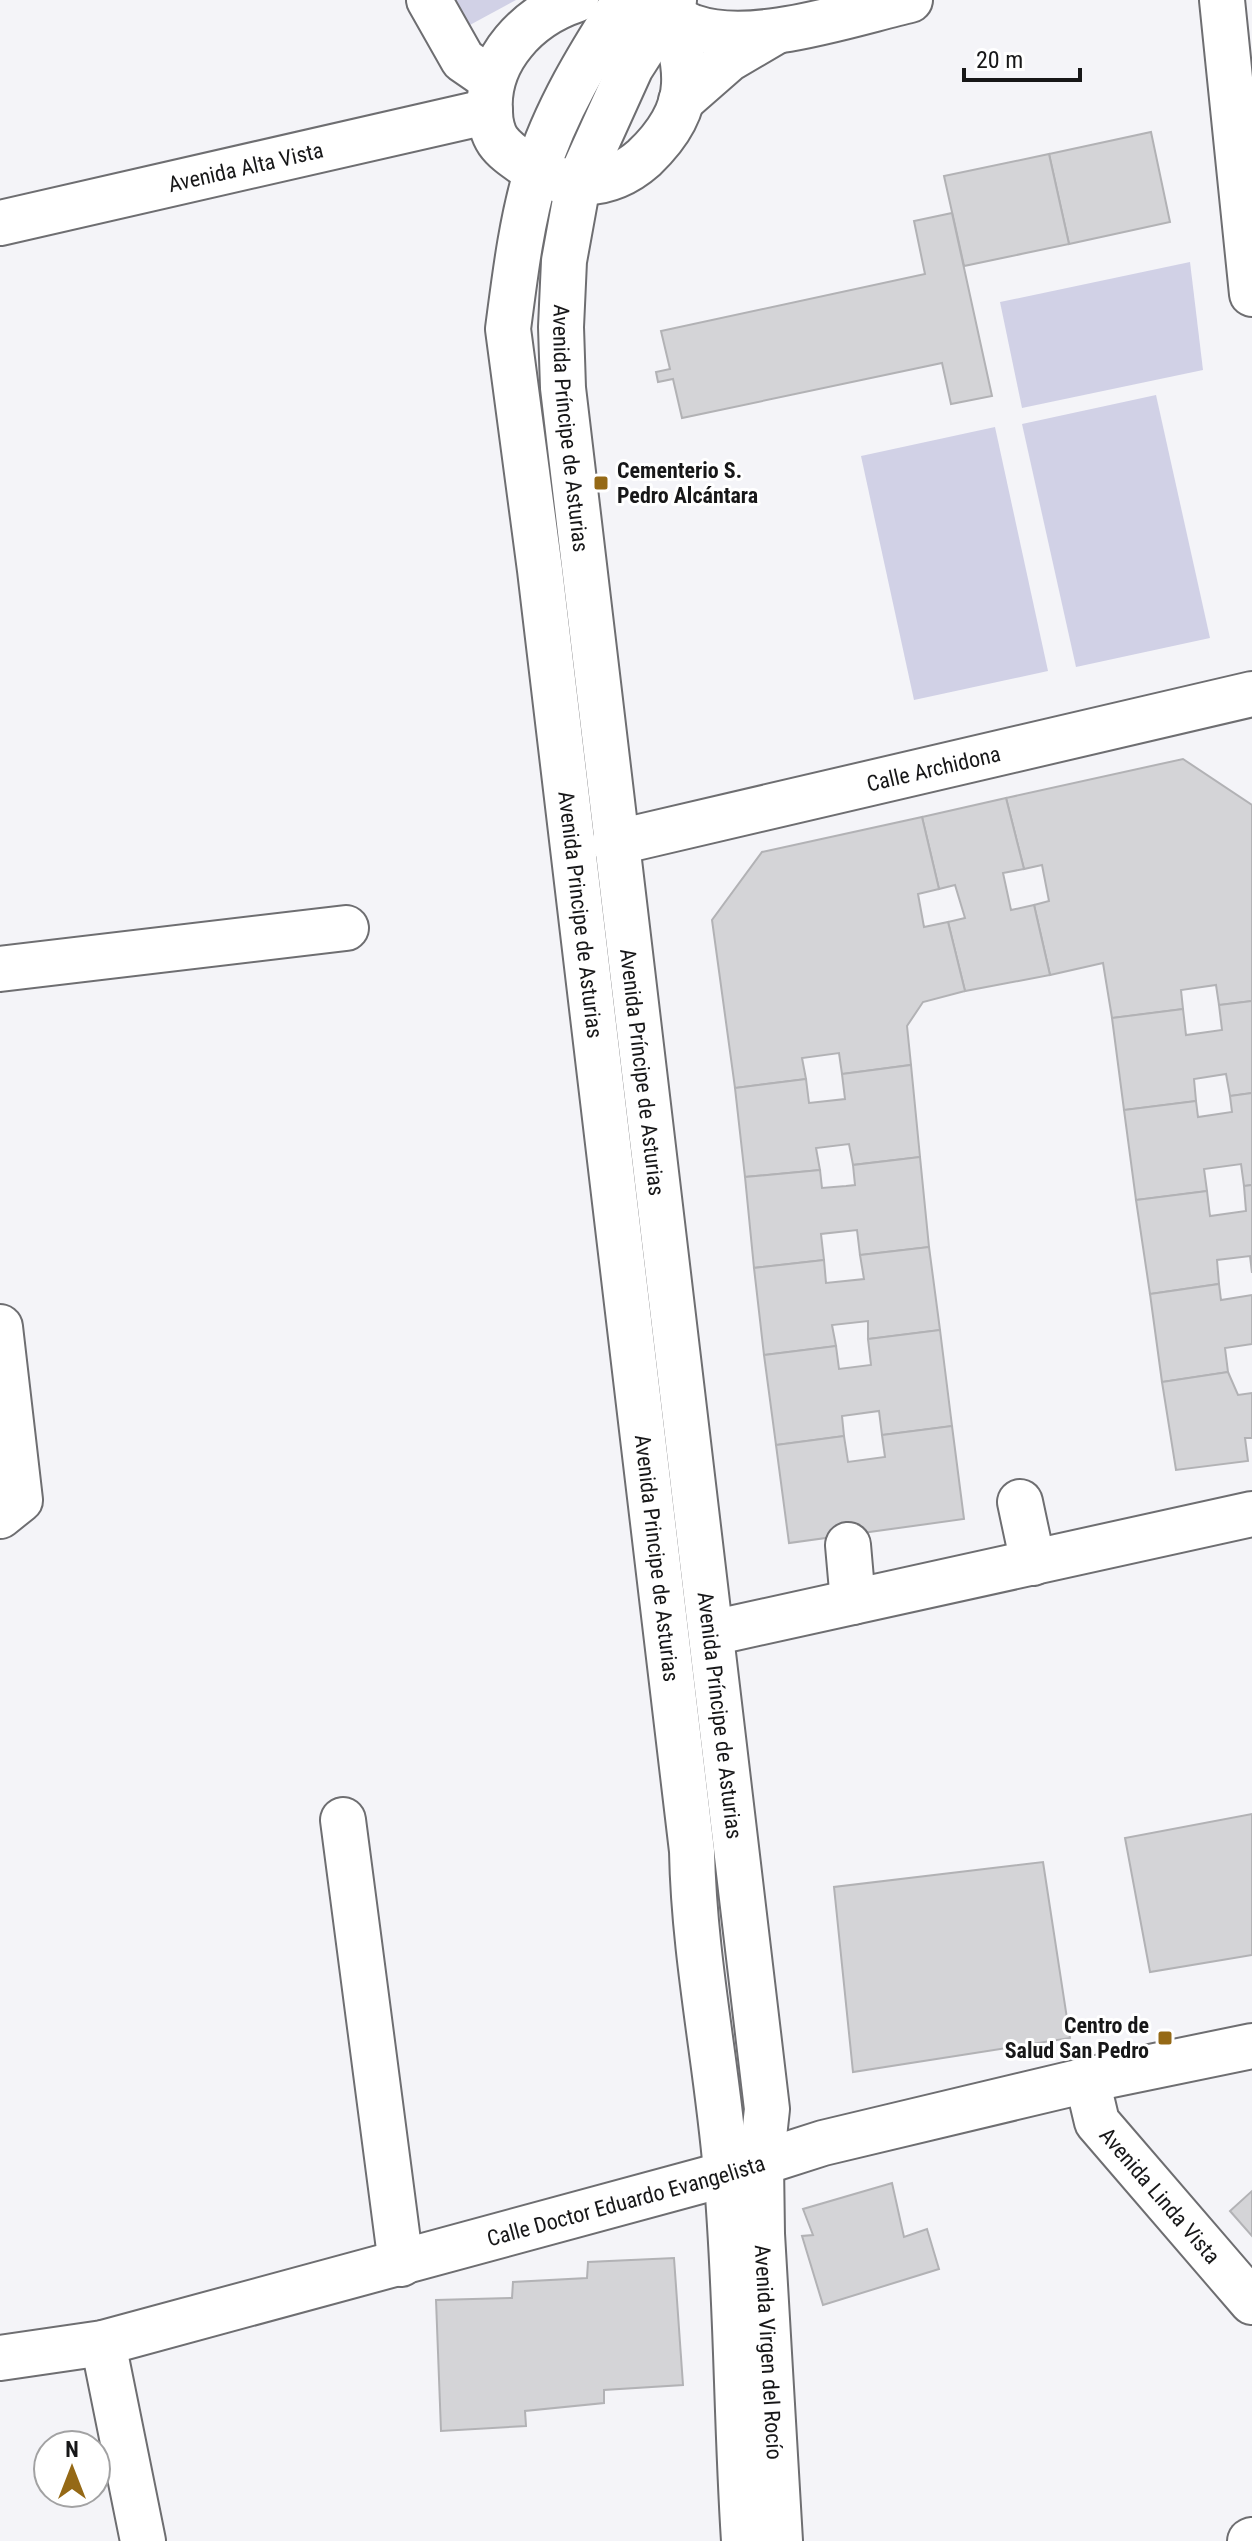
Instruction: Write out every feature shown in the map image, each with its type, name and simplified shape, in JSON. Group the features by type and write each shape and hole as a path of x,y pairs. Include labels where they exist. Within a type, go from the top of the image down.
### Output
{"street":[{"path":"429,0 463,60 491,95"},
{"path":"576,0 561,5 531,25 506,49 491,95 497,140 510,154 537,172 559,181 578,184 613,177 638,163 659,144 675,119 681,101 684,56 653,3"},
{"path":"653,3 691,27 719,33 777,31 910,0"},
{"path":"1222,0 1252,294"},
{"name":"Avenida Principe de Asturias","path":"653,3 576,80 537,172 519,246 508,329 540,570 692,1851"},
{"name":"Avenida Príncipe de Asturias","path":"653,3 631,67 578,184 564,261 561,327 563,388 614,843 712,1633 767,2109 744,2169"},
{"path":"681,101 729,59 777,31"},
{"name":"Avenida Alta Vista","path":"0,223 491,95"},
{"name":"Calle Archidona","path":"614,843 1252,694"},
{"path":"0,969 346,928"},
{"path":"0,1327 20,1500 0,1516"},
{"path":"1020,1502 1033,1563"},
{"path":"712,1633 1252,1514"},
{"path":"848,1545 853,1602"},
{"path":"343,1820 401,2264"},
{"name":"Avenida Príncipe de Asturias","path":"692,1851 693,1905 744,2169"},
{"name":"Calle Doctor Eduardo Evangelista","path":"0,2358 103,2343 744,2169 823,2143 1087,2080 1252,2046"},
{"name":"Avenida Linda Vista","path":"1087,2080 1097,2122 1252,2302"},
{"name":"Avenida Virgen del Rocío","path":"744,2169 732,2240 744,2541"},
{"name":"Avenida Virgen del Rocío","path":"744,2169 762,2234 780,2541"},
{"path":"103,2343 143,2541"}],"shaded area":[{"path":"454,0 516,0 468,26"},
{"path":"1190,262 1203,370 1022,408 1000,302"},
{"path":"1156,395 1210,638 1076,667 1022,424"},
{"path":"995,427 1048,671 914,700 861,456"}],"building":[{"path":"1151,132 1170,222 1069,244 1049,154"},
{"path":"1049,154 1069,244 964,266 944,176"},
{"path":"952,213 992,396 951,404 942,363 682,418 673,379 658,382 656,372 670,369 661,331 925,274 914,221"},
{"path":"1183,759 1252,805 1252,1001 1219,1005 1216,985 1181,990 1183,1009 1112,1018 1103,963 1050,975 1034,905 1049,901 1042,865 1024,869 1006,798"},
{"path":"1006,798 1024,869 1003,873 1011,910 1034,905 1050,975 965,991 948,922 965,918 955,885 939,889 922,817"},
{"path":"922,817 939,889 918,894 924,927 948,922 965,991 923,1002 907,1026 911,1065 842,1074 839,1053 802,1058 806,1079 735,1088 712,920 762,852"},
{"path":"1252,1001 1252,1093 1230,1096 1226,1074 1194,1079 1196,1101 1124,1110 1112,1018 1183,1009 1186,1035 1222,1030 1219,1005"},
{"path":"911,1065 920,1157 853,1165 849,1144 816,1148 820,1170 745,1177 735,1088 806,1079 809,1103 845,1099 842,1074"},
{"path":"1252,1093 1252,1185 1244,1186 1241,1164 1204,1169 1207,1191 1136,1200 1124,1110 1196,1101 1198,1117 1232,1112 1230,1096"},
{"path":"920,1157 929,1247 860,1255 857,1230 821,1234 824,1260 754,1268 745,1177 820,1170 822,1188 855,1185 853,1165"},
{"path":"1252,1185 1252,1273 1250,1256 1217,1260 1219,1284 1150,1294 1136,1200 1207,1191 1210,1216 1246,1211 1244,1186"},
{"path":"929,1247 940,1330 868,1339 868,1321 832,1325 836,1346 764,1355 754,1268 824,1260 826,1283 864,1279 860,1255"},
{"path":"1219,1284 1221,1300 1252,1295 1252,1344 1225,1348 1228,1372 1162,1382 1150,1294"},
{"path":"940,1330 952,1426 882,1435 879,1411 842,1416 844,1436 776,1445 764,1355 836,1346 839,1369 871,1365 868,1339"},
{"path":"1228,1372 1238,1395 1252,1393 1252,1438 1245,1438 1248,1461 1176,1470 1162,1382"},
{"path":"952,1426 964,1519 789,1543 776,1445 844,1436 848,1462 885,1457 882,1435"},
{"path":"1252,1814 1252,1955 1150,1972 1125,1838"},
{"path":"1043,1862 1070,2038 853,2072 834,1887"},
{"path":"892,2183 904,2237 927,2229 939,2269 823,2305 802,2236 813,2235 803,2209"},
{"path":"1252,2191 1252,2236 1230,2211"},
{"path":"674,2258 683,2385 604,2390 604,2403 525,2411 526,2426 441,2431 436,2300 512,2298 513,2282 587,2278 588,2262"}],"place":[{"name":"Cementerio S. Pedro Alcántara","path":"601,483"},
{"name":"Centro de Salud San Pedro","path":"1165,2038"}]}
